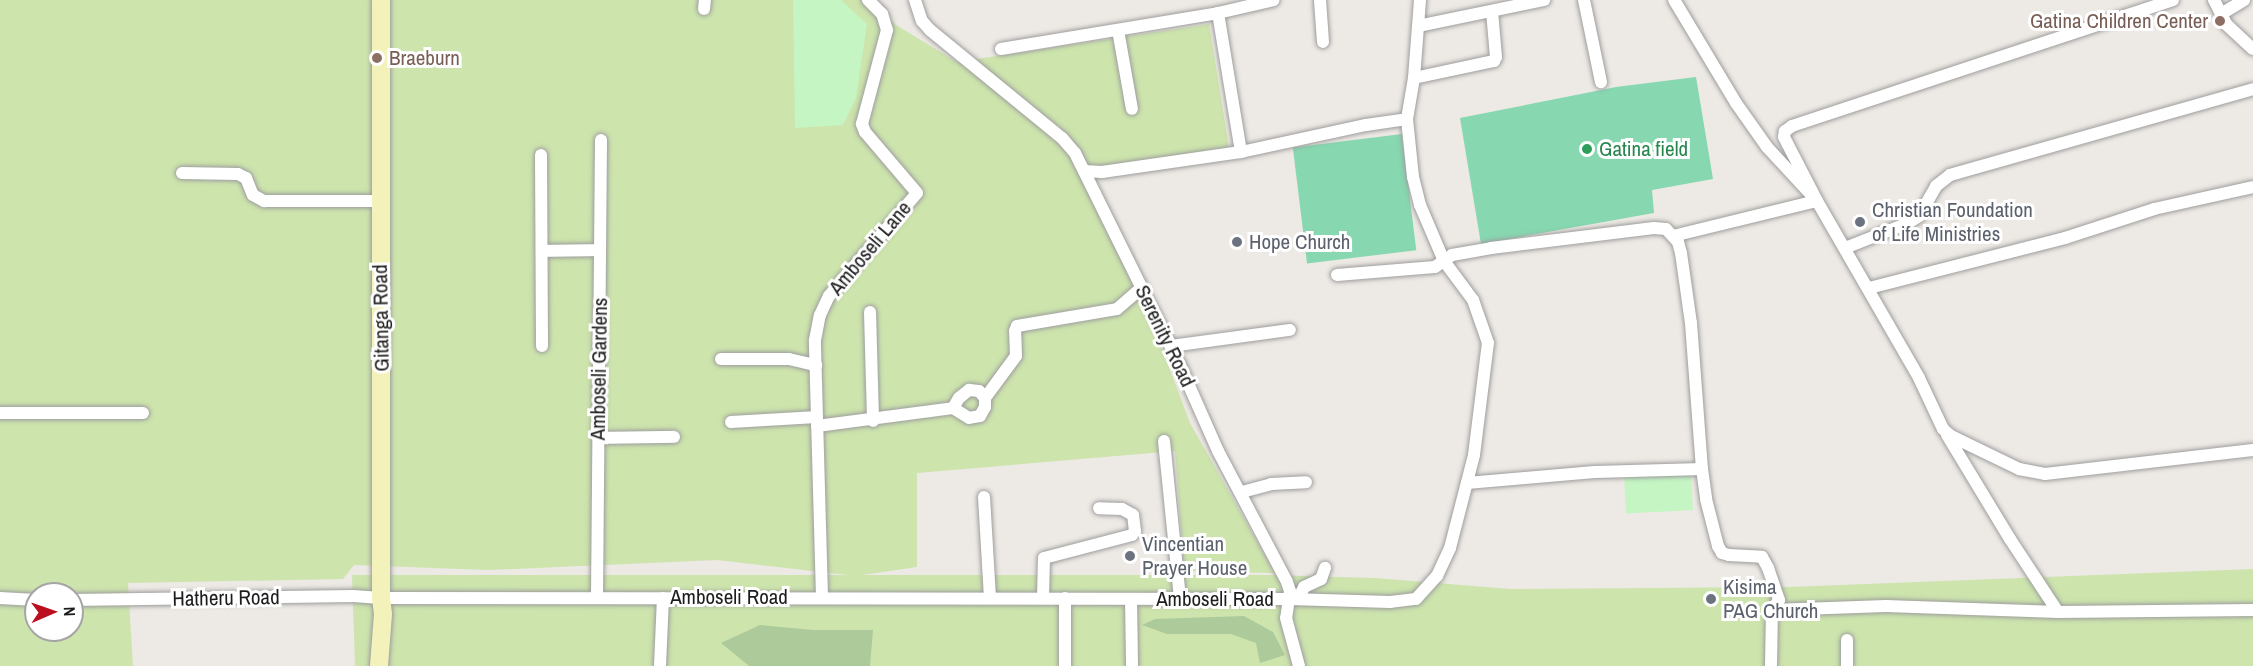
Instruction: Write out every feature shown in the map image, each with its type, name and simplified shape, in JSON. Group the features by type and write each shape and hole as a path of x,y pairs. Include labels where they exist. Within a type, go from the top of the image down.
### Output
{"main road":[{"name":"Gitanga Road","path":"381,0 381,666"}],"street":[{"name":"Amboseli Lane","path":"822,597 815,340 820,315 829,296 917,193 866,132 862,124 887,30 882,14 868,0"},
{"name":"Serenity Road","path":"915,0 922,21 1062,138 1084,171 1171,346 1218,451 1242,492 1287,582 1293,599 1286,618 1299,666"},
{"path":"1001,49 1218,13 1274,0"},
{"path":"1320,0 1323,42"},
{"name":"Amboseli Road","path":"381,598 822,597 1293,599 1390,602 1416,599 1437,576 1450,548 1478,430 1488,343 1473,300 1444,261 1420,205 1413,177 1407,119 1414,78 1420,0"},
{"path":"1418,26 1544,0"},
{"path":"1584,0 1600,82"},
{"path":"1674,0 1742,112 1767,147 1817,201"},
{"path":"2058,612 1943,429 1869,288 1817,201 1784,137 1785,131 1792,126 2173,0"},
{"path":"2214,0 2234,33 2253,50"},
{"path":"2221,14 2244,0"},
{"path":"1414,78 1494,61 1496,57 1492,11"},
{"path":"1218,13 1240,152"},
{"path":"1118,30 1132,109"},
{"path":"1845,248 1908,223 1919,216 1936,186 1950,176 2253,89"},
{"path":"1084,171 1102,172 1240,152 1366,125 1407,119"},
{"name":"Amboseli Gardens","path":"597,598 601,140"},
{"path":"541,155 542,345"},
{"path":"182,173 238,174 246,178 253,195 264,201 380,201"},
{"path":"1869,288 2065,238 2154,209 2253,187"},
{"path":"1673,236 1817,201"},
{"path":"1337,275 1435,267 1452,255 1491,248 1654,228 1666,229 1673,236 1681,253 1689,310 1706,499 1718,546 1722,553 1757,555 1768,568 1779,600 1772,610 1771,666"},
{"path":"542,251 600,250"},
{"path":"731,422 873,420 953,408 969,418 980,416 985,407 985,398 1016,356 1014,330 1017,326 1117,309 1142,287"},
{"path":"870,312 873,420"},
{"path":"1171,346 1290,330"},
{"path":"721,359 789,358 816,365"},
{"path":"953,408 959,398 969,390 979,390 985,398"},
{"path":"0,413 143,413"},
{"path":"1943,429 1951,436 1997,460 2019,469 2045,474 2253,450"},
{"path":"598,438 674,437"},
{"path":"1164,441 1180,599"},
{"path":"1467,483 1594,472 1702,469"},
{"path":"1242,492 1271,484 1306,482"},
{"path":"984,497 990,598"},
{"path":"1043,598 1044,558 1132,535 1136,531 1133,515 1122,509 1099,508"},
{"path":"1293,599 1304,587 1321,579 1325,568"},
{"name":"Hatheru Road","path":"84,600 353,596 381,598"},
{"path":"0,598 24,599"},
{"path":"660,666 663,598"},
{"path":"1065,598 1065,666"},
{"path":"1131,599 1132,666"},
{"path":"1772,610 1886,606 2058,612 2253,610"},
{"path":"1847,640 1847,666"}],"green space":[{"path":"0,0 871,0 896,25 957,62 1209,24 1229,147 1094,177 1115,225 1190,423 1275,573 1184,571 1175,451 917,473 917,567 862,575 1269,575 1375,578 1510,589 1790,587 2253,569 2253,666 355,666 352,575 848,575 717,560 488,570 354,565 343,579 128,583 133,666 0,666"},
{"path":"793,0 841,0 867,24 856,98 843,125 795,128"},
{"name":"Gatina field","path":"1696,77 1713,179 1652,190 1654,213 1481,244 1460,118 1616,87"},
{"path":"1402,134 1416,250 1307,264 1293,147"},
{"path":"1691,473 1693,510 1626,513 1624,477"},
{"path":"1244,616 1273,632 1285,655 1260,663 1256,643 1231,634 1167,634 1142,625 1155,619"},
{"path":"760,625 813,630 873,630 870,666 749,666 721,643"}],"place":[{"name":"Gatina Children Center","path":"2220,21"},
{"name":"Braeburn","path":"377,58"},
{"name":"Gatina field","path":"1587,149"},
{"name":"Christian Foundation of Life Ministries","path":"1860,222"},
{"name":"Hope Church","path":"1237,242"},
{"name":"Vincentian Prayer House","path":"1130,556"},
{"name":"Kisima PAG Church","path":"1711,599"}]}
